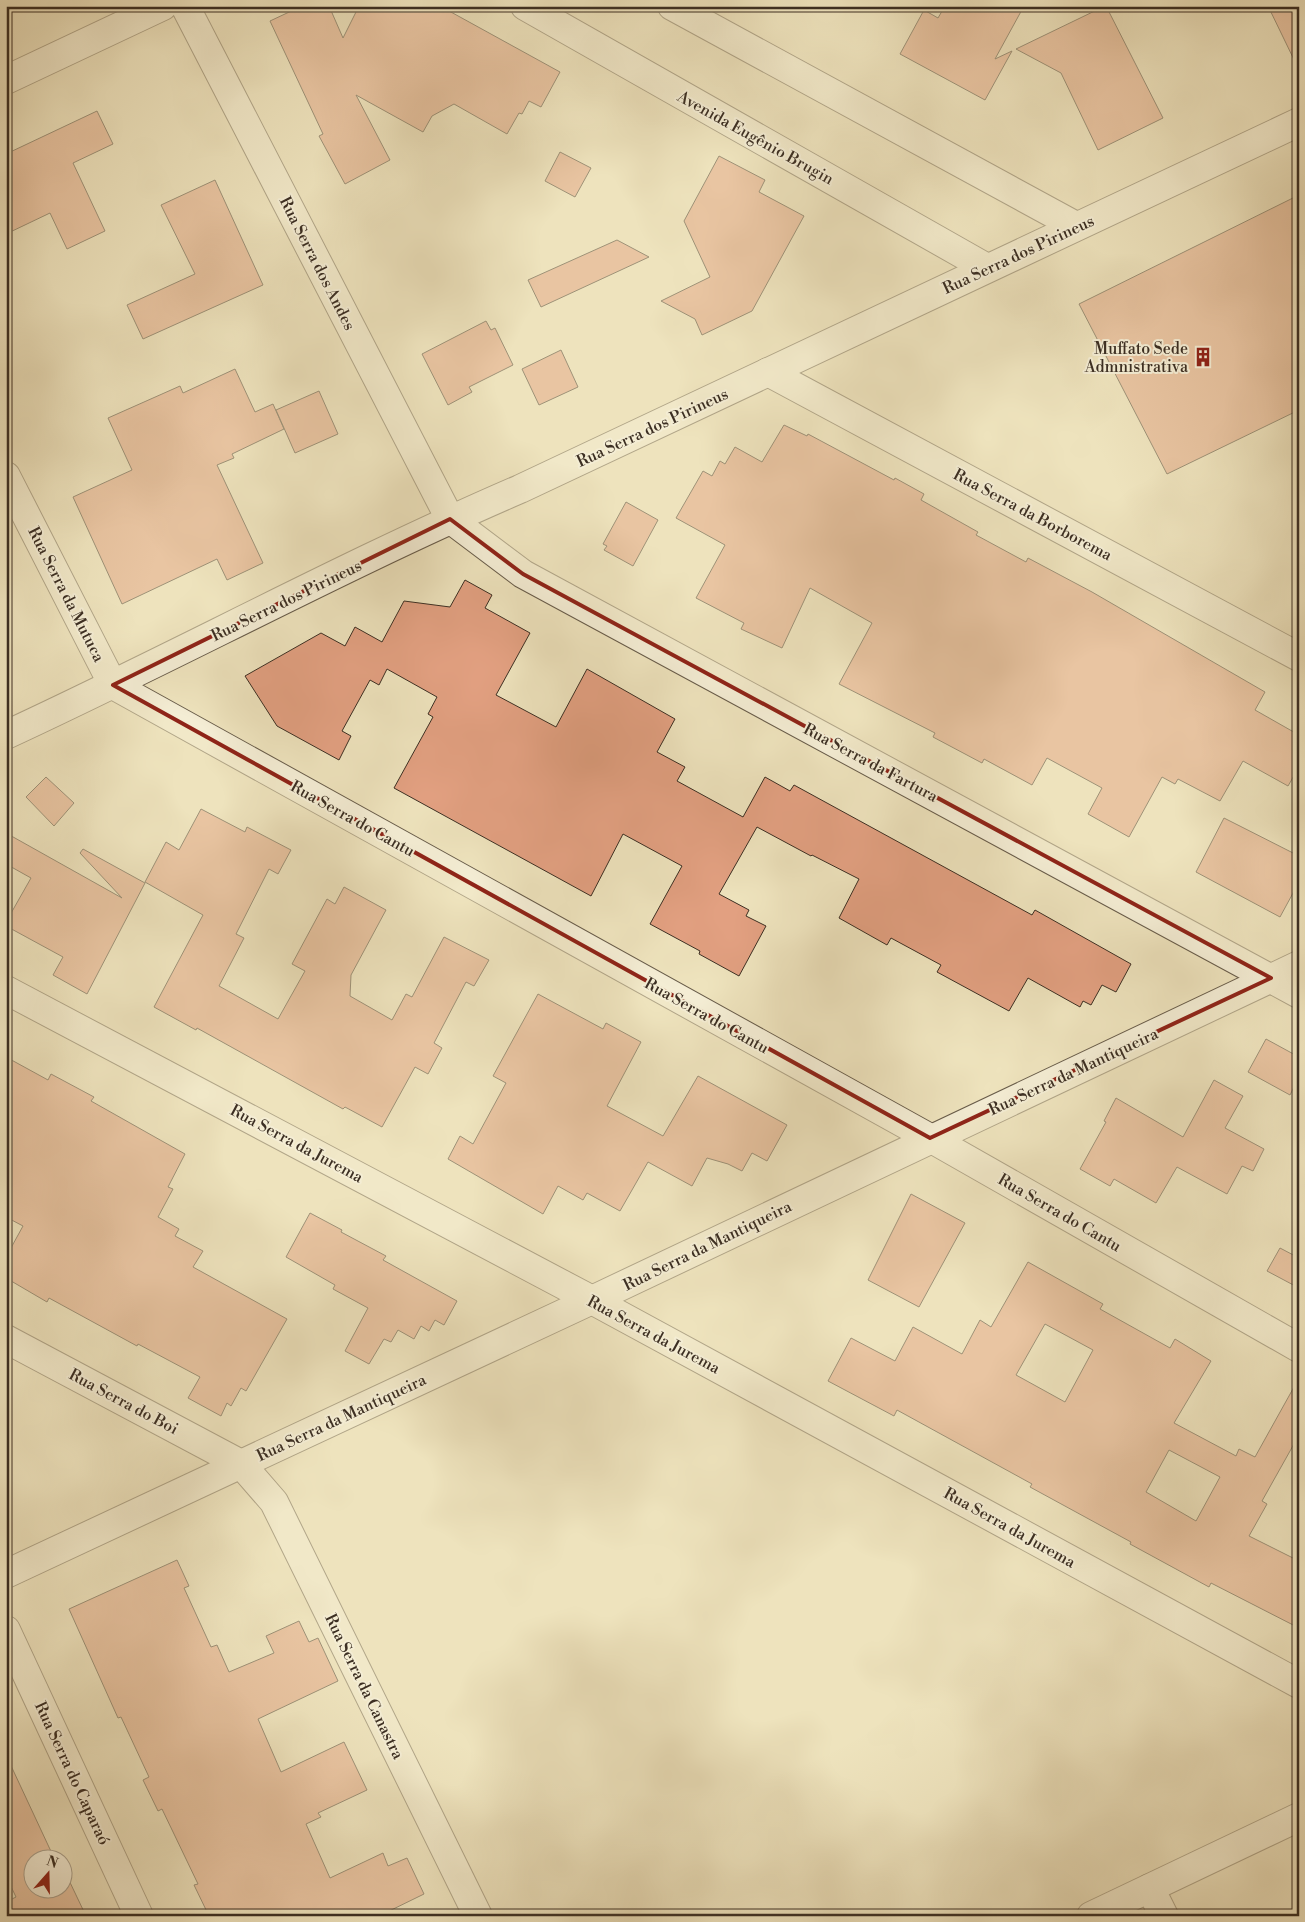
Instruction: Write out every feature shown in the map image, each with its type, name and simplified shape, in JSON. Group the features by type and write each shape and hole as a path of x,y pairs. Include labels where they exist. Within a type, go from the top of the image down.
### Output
{"street":[{"path":"6,80 163,6"},
{"name":"Rua Serra dos Andes","path":"185,6 450,519"},
{"name":"Avenida Eugênio Brugin","path":"525,6 987,268"},
{"path":"672,6 1076,226"},
{"name":"Rua Serra dos Pirineus","path":"6,735 113,685 450,519 520,489 1299,122"},
{"name":"Rua Serra da Borborema","path":"768,372 1299,657"},
{"name":"Rua Serra da Mutuca","path":"6,476 113,685"},
{"name":"Rua Serra da Fartura","path":"450,519 523,574 1299,994"},
{"name":"Rua Serra do Cantu","path":"113,685 930,1138 1299,1348"},
{"name":"Rua Serra da Mantiqueira","path":"6,1574 592,1300 930,1138 1299,965"},
{"name":"Rua Serra da Jurema","path":"6,990 592,1300 1299,1684"},
{"name":"Rua Serra do Boi","path":"6,1339 241,1464"},
{"name":"Rua Serra da Canastra","path":"241,1464 274,1502 478,1916"},
{"name":"Rua Serra do Caparaó","path":"6,1630 139,1916"},
{"path":"1091,1916 1299,1817"},
{"path":"1150,1888 1164,1916"}],"highlighted area":[{"path":"450,519 523,574 1271,978 930,1138 113,685"}],"building":[{"path":"302,6 329,6 343,38 359,6 440,6 560,72 541,107 529,101 522,114 519,113 507,134 454,104 432,116 423,132 356,95 390,160 345,184 319,136 323,134 270,21"},
{"path":"945,6 1024,6 995,59 1012,51 985,100 900,54 924,10 938,18"},
{"path":"1105,6 1163,118 1098,150 1061,73 1016,49"},
{"path":"1268,6 1299,6 1299,70"},
{"path":"97,111 113,144 73,163 105,231 67,249 50,213 6,234 6,154"},
{"path":"560,152 591,168 575,197 545,181"},
{"path":"719,156 765,180 759,192 804,216 752,311 702,335 695,319 661,301 710,277 684,221"},
{"path":"215,180 263,285 143,339 127,305 195,274 161,205"},
{"name":"Muffato Sede Admnistrativa","path":"1299,195 1299,410 1167,474 1079,304"},
{"path":"617,240 649,257 541,307 528,280"},
{"path":"486,321 491,330 495,328 513,365 469,387 472,392 448,405 422,354"},
{"path":"561,350 578,387 539,405 522,369"},
{"path":"235,369 255,412 273,404 284,429 232,454 234,458 217,465 263,563 227,580 217,559 122,604 73,497 132,470 108,418 180,386 183,393"},
{"path":"319,391 338,434 295,453 276,410"},
{"path":"784,425 807,436 808,434 924,494 921,500 978,532 976,535 1026,562 1028,558 1092,592 1265,692 1255,710 1299,735 1299,767 1288,786 1243,761 1220,801 1178,779 1175,784 1162,777 1129,837 1088,814 1102,788 1047,758 1032,785 984,759 982,763 933,737 935,733 839,684 872,623 810,588 782,648 741,629 744,623 696,598 725,545 676,518 703,471 712,476 720,461 725,464 735,447 762,462"},
{"path":"626,502 658,520 633,566 604,550 607,546 603,544"},
{"path":"465,580 492,595 485,608 530,633 496,695 556,727 587,669 675,719 657,752 685,767 677,781 743,817 765,777 790,791 794,785 1032,915 1035,910 1131,964 1116,992 1102,985 1091,1005 1083,1001 1080,1007 1028,978 1009,1011 937,972 941,965 891,938 887,945 839,918 859,879 757,827 719,894 749,910 746,916 766,926 739,976 699,954 700,951 650,924 682,866 623,834 591,896 394,788 433,717 428,714 437,697 387,669 379,685 370,680 342,731 351,736 339,760 277,726 245,676 321,633 345,646 355,627 382,642 404,601 450,607"},
{"path":"46,777 74,803 54,826 26,797"},
{"path":"201,809 245,832 247,827 291,850 278,874 269,869 236,934 244,938 219,986 278,1019 305,971 292,964 327,899 335,904 344,887 386,910 351,975 350,996 392,1020 406,994 412,997 444,937 489,960 474,986 466,982 434,1043 442,1048 428,1074 415,1067 382,1127 345,1107 343,1109 197,1028 196,1030 154,1007 203,915 145,882 166,842 179,850"},
{"path":"1224,818 1299,856 1299,882 1280,917 1196,872"},
{"path":"6,833 122,898 80,853 83,849 145,883 87,994 53,975 63,957 6,926 6,922 31,878 6,864"},
{"path":"538,994 603,1029 606,1023 641,1042 607,1106 663,1136 698,1076 787,1125 767,1161 752,1153 742,1171 728,1164 707,1158 692,1186 648,1162 620,1211 587,1193 583,1200 558,1186 543,1214 448,1159 460,1136 473,1144 506,1083 493,1076"},
{"path":"1266,1039 1299,1057 1299,1077 1290,1095 1248,1072"},
{"path":"6,1057 48,1080 51,1074 94,1097 91,1101 185,1154 168,1187 173,1189 158,1217 179,1229 175,1236 203,1251 193,1267 287,1319 246,1391 241,1388 231,1406 227,1403 221,1416 188,1398 200,1377 138,1344 137,1346 49,1298 47,1302 6,1278 6,1257 23,1226 6,1217"},
{"path":"1214,1080 1243,1096 1225,1128 1264,1149 1253,1171 1242,1166 1227,1194 1177,1167 1156,1203 1114,1179 1110,1186 1080,1169 1106,1122 1104,1121 1116,1098 1183,1137"},
{"path":"911,1194 965,1223 919,1307 868,1280"},
{"path":"310,1213 386,1256 383,1260 457,1301 444,1325 435,1320 429,1331 421,1326 414,1339 398,1330 391,1342 384,1339 369,1364 345,1351 368,1308 333,1289 335,1285 286,1257"},
{"path":"1280,1248 1299,1258 1299,1288 1267,1271"},
{"path":"1028,1262 1103,1304 1100,1309 1170,1348 1175,1339 1211,1361 1174,1423 1236,1456 1239,1449 1255,1457 1299,1378 1299,1435 1262,1501 1267,1504 1249,1536 1299,1561 1299,1628 1211,1583 1209,1587 1030,1487 1032,1484 897,1410 894,1416 828,1381 851,1338 895,1361 913,1327 962,1354 980,1320 991,1327","holes":["1045,1324 1093,1350 1065,1402 1016,1375","1169,1450 1220,1477 1196,1521 1146,1492"]},
{"path":"177,1560 189,1586 184,1588 211,1647 217,1645 229,1672 274,1653 266,1636 299,1621 309,1642 318,1638 338,1681 258,1719 281,1772 344,1742 367,1790 318,1813 321,1817 306,1824 330,1878 383,1853 388,1866 407,1858 424,1894 379,1916 209,1916 194,1885 198,1884 162,1809 158,1811 143,1780 149,1777 121,1717 118,1718 69,1609"},
{"path":"6,1755 50,1850 22,1850 22,1900 72,1900 72,1887 86,1916 6,1916 6,1902 16,1897 6,1876"}],"place":[{"name":"Muffato Sede Admnistrativa","path":"1203,357"}]}
